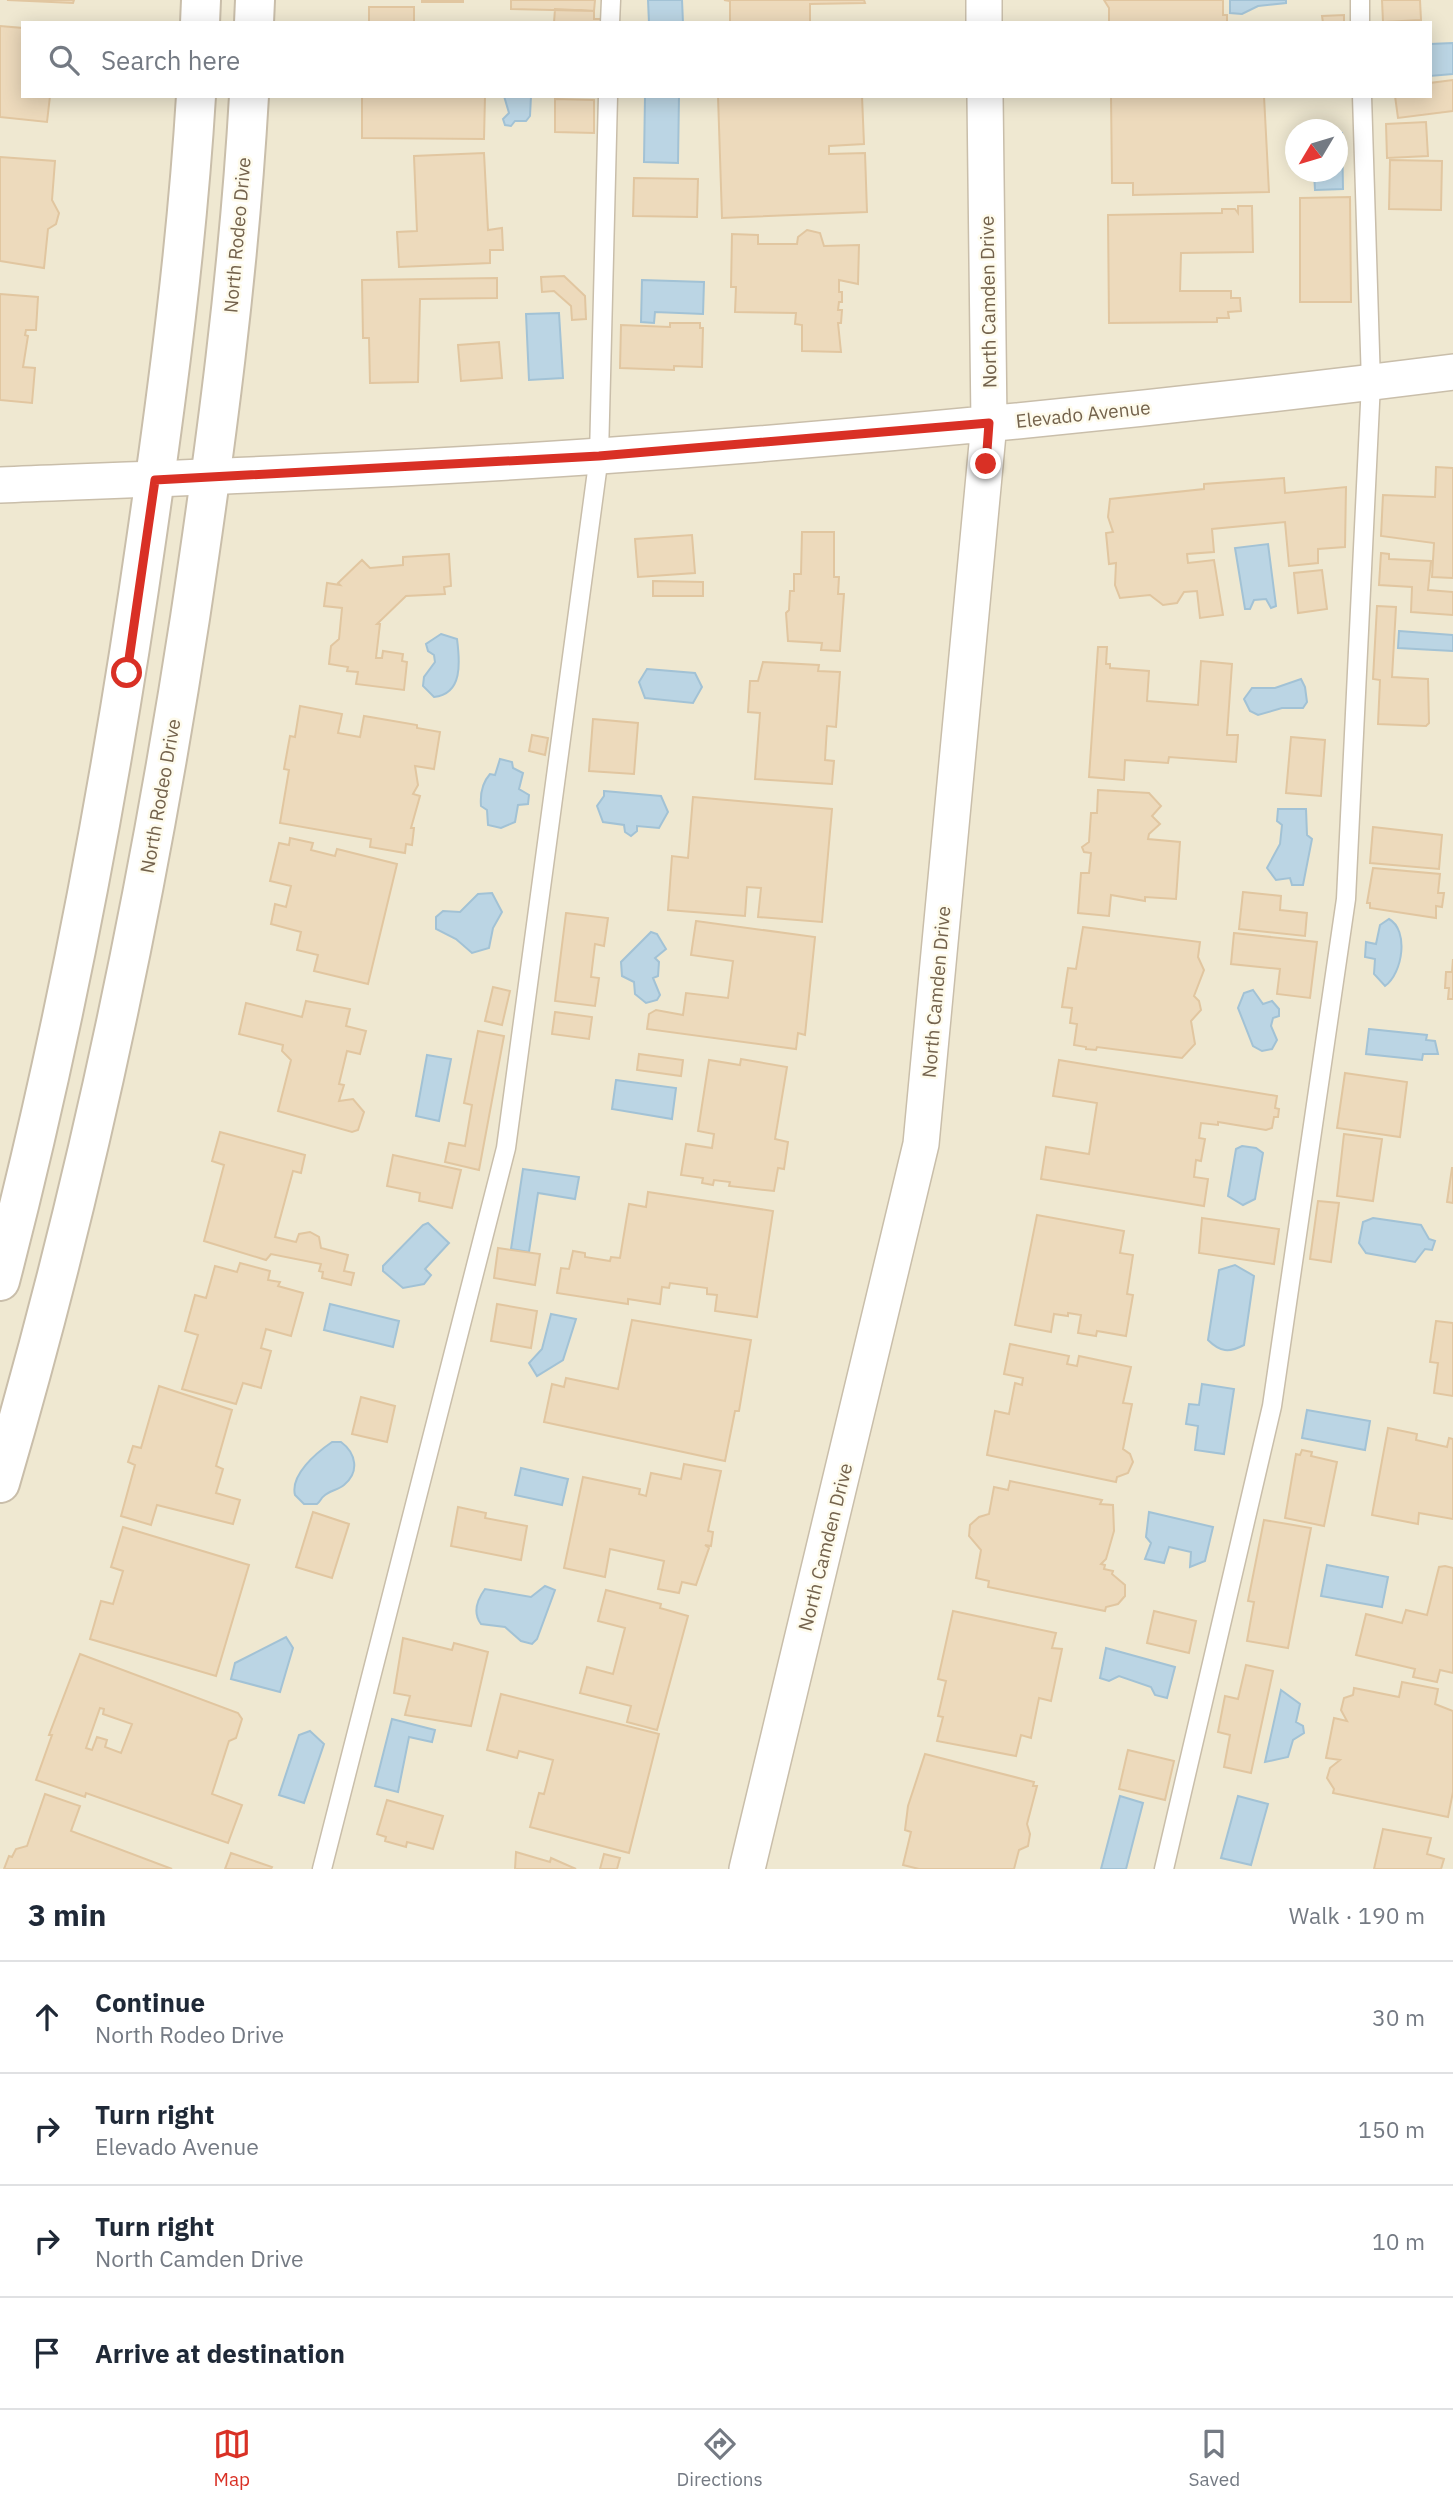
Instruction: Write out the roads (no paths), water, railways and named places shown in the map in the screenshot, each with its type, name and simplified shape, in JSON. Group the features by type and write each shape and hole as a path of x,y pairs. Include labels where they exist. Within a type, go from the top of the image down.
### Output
{"street":[{"path":"200,21 201,0"},
{"path":"254,21 255,0"},
{"path":"984,0 984,21"},
{"path":"0,1281 59,1034 96,849 127,673 179,290 195,98"},
{"name":"North Rodeo Drive","path":"0,1483 71,1220 112,1046 152,846 211,478 232,297 249,98"},
{"name":"North Camden Drive","path":"747,1869 921,1144 989,423 985,98"},
{"name":"Elevado Avenue","path":"0,485 211,478 599,456 989,423 1453,372"}],"lane":[{"path":"610,21 611,0"},
{"path":"1360,0 1360,21"},
{"path":"322,1869 506,1148 599,456 608,98"},
{"path":"1164,1869 1272,1406 1346,899 1371,383 1362,98"}],"water":[{"path":"648,0 682,0 683,21 649,21"},
{"path":"1230,0 1286,0 1286,3 1258,6 1242,14 1230,13"},
{"path":"1453,43 1453,74 1432,76 1432,44"},
{"path":"505,98 531,98 530,116 526,121 515,121 511,126 505,125 503,119 509,113"},
{"path":"645,98 679,98 678,163 644,162"},
{"path":"1315,182 1343,182 1343,189 1315,190"},
{"path":"642,280 704,282 703,314 655,312 654,323 641,322"},
{"path":"559,313 563,378 529,380 526,314"},
{"path":"1268,544 1276,606 1271,608 1266,599 1254,600 1250,609 1245,609 1235,548"},
{"path":"1399,631 1453,635 1453,651 1398,648"},
{"path":"441,634 457,639 459,667 455,683 450,690 434,697 423,686 424,677 435,662 434,655 428,651 426,644"},
{"path":"647,669 695,673 702,687 693,703 645,698 639,682"},
{"path":"1301,679 1307,702 1303,708 1282,708 1258,715 1250,711 1244,699 1252,688 1275,688"},
{"path":"500,759 512,762 513,768 523,773 519,789 529,795 528,804 518,805 515,822 501,828 488,825 487,810 481,806 485,781 490,774 495,775"},
{"path":"604,791 661,796 668,812 659,828 637,826 637,831 631,836 625,832 624,825 603,822 597,806 604,796"},
{"path":"1278,809 1306,809 1307,835 1312,839 1303,885 1292,885 1290,878 1276,880 1267,868 1280,844 1282,825 1277,821"},
{"path":"492,893 502,912 493,928 489,948 472,953 456,939 436,929 436,917 443,911 460,912 478,894"},
{"path":"1389,919 1399,932 1401,952 1396,972 1385,986 1374,974 1375,959 1365,957 1366,942 1376,944 1380,925"},
{"path":"651,932 657,934 666,949 655,958 659,962 658,976 653,978 660,995 657,1000 646,1003 635,994 634,982 622,976 621,962"},
{"path":"1253,990 1263,1004 1272,1001 1279,1009 1279,1016 1273,1018 1271,1026 1277,1040 1272,1049 1262,1051 1253,1046 1238,1008 1244,993"},
{"path":"1369,1029 1427,1035 1426,1040 1435,1041 1438,1054 1423,1054 1422,1060 1366,1054"},
{"path":"427,1055 451,1059 439,1121 416,1116"},
{"path":"616,1080 676,1088 672,1119 612,1109"},
{"path":"1242,1146 1256,1148 1263,1153 1255,1199 1243,1205 1228,1196 1236,1149"},
{"path":"523,1169 579,1177 575,1199 538,1193 529,1252 511,1249"},
{"path":"1373,1218 1421,1225 1429,1239 1435,1241 1432,1250 1425,1249 1415,1262 1366,1253 1359,1243 1363,1222"},
{"path":"428,1223 449,1243 425,1269 431,1275 424,1284 403,1288 383,1271 383,1266"},
{"path":"1235,1265 1254,1276 1244,1345 1225,1350 1208,1340 1219,1270"},
{"path":"330,1304 399,1321 393,1347 324,1330"},
{"path":"551,1314 576,1319 563,1360 537,1376 529,1363 542,1349"},
{"path":"1202,1384 1234,1389 1224,1454 1195,1450 1198,1426 1186,1424 1189,1404 1199,1405"},
{"path":"1307,1410 1370,1421 1365,1450 1302,1438"},
{"path":"332,1442 341,1442 350,1452 354,1463 352,1474 344,1485 326,1494 317,1504 304,1504 295,1495 296,1480 312,1458"},
{"path":"521,1468 568,1479 562,1505 515,1495"},
{"path":"1149,1512 1213,1527 1205,1561 1190,1567 1191,1552 1169,1547 1164,1563 1145,1559 1151,1543 1146,1537"},
{"path":"1327,1565 1388,1577 1382,1607 1321,1596"},
{"path":"545,1586 555,1590 537,1639 532,1644 521,1641 505,1627 481,1624 478,1620 477,1606 485,1589 531,1597"},
{"path":"286,1637 293,1648 280,1692 231,1679 235,1663"},
{"path":"1106,1648 1175,1667 1167,1698 1155,1695 1151,1687 1119,1676 1109,1681 1100,1678"},
{"path":"1281,1690 1300,1704 1296,1722 1303,1726 1304,1733 1293,1740 1288,1757 1265,1762"},
{"path":"392,1719 435,1730 432,1742 409,1737 398,1792 375,1786"},
{"path":"310,1731 324,1744 304,1803 279,1795 299,1735"},
{"path":"1120,1796 1143,1803 1126,1869 1101,1869"},
{"path":"1238,1796 1268,1804 1251,1865 1221,1858"}]}
